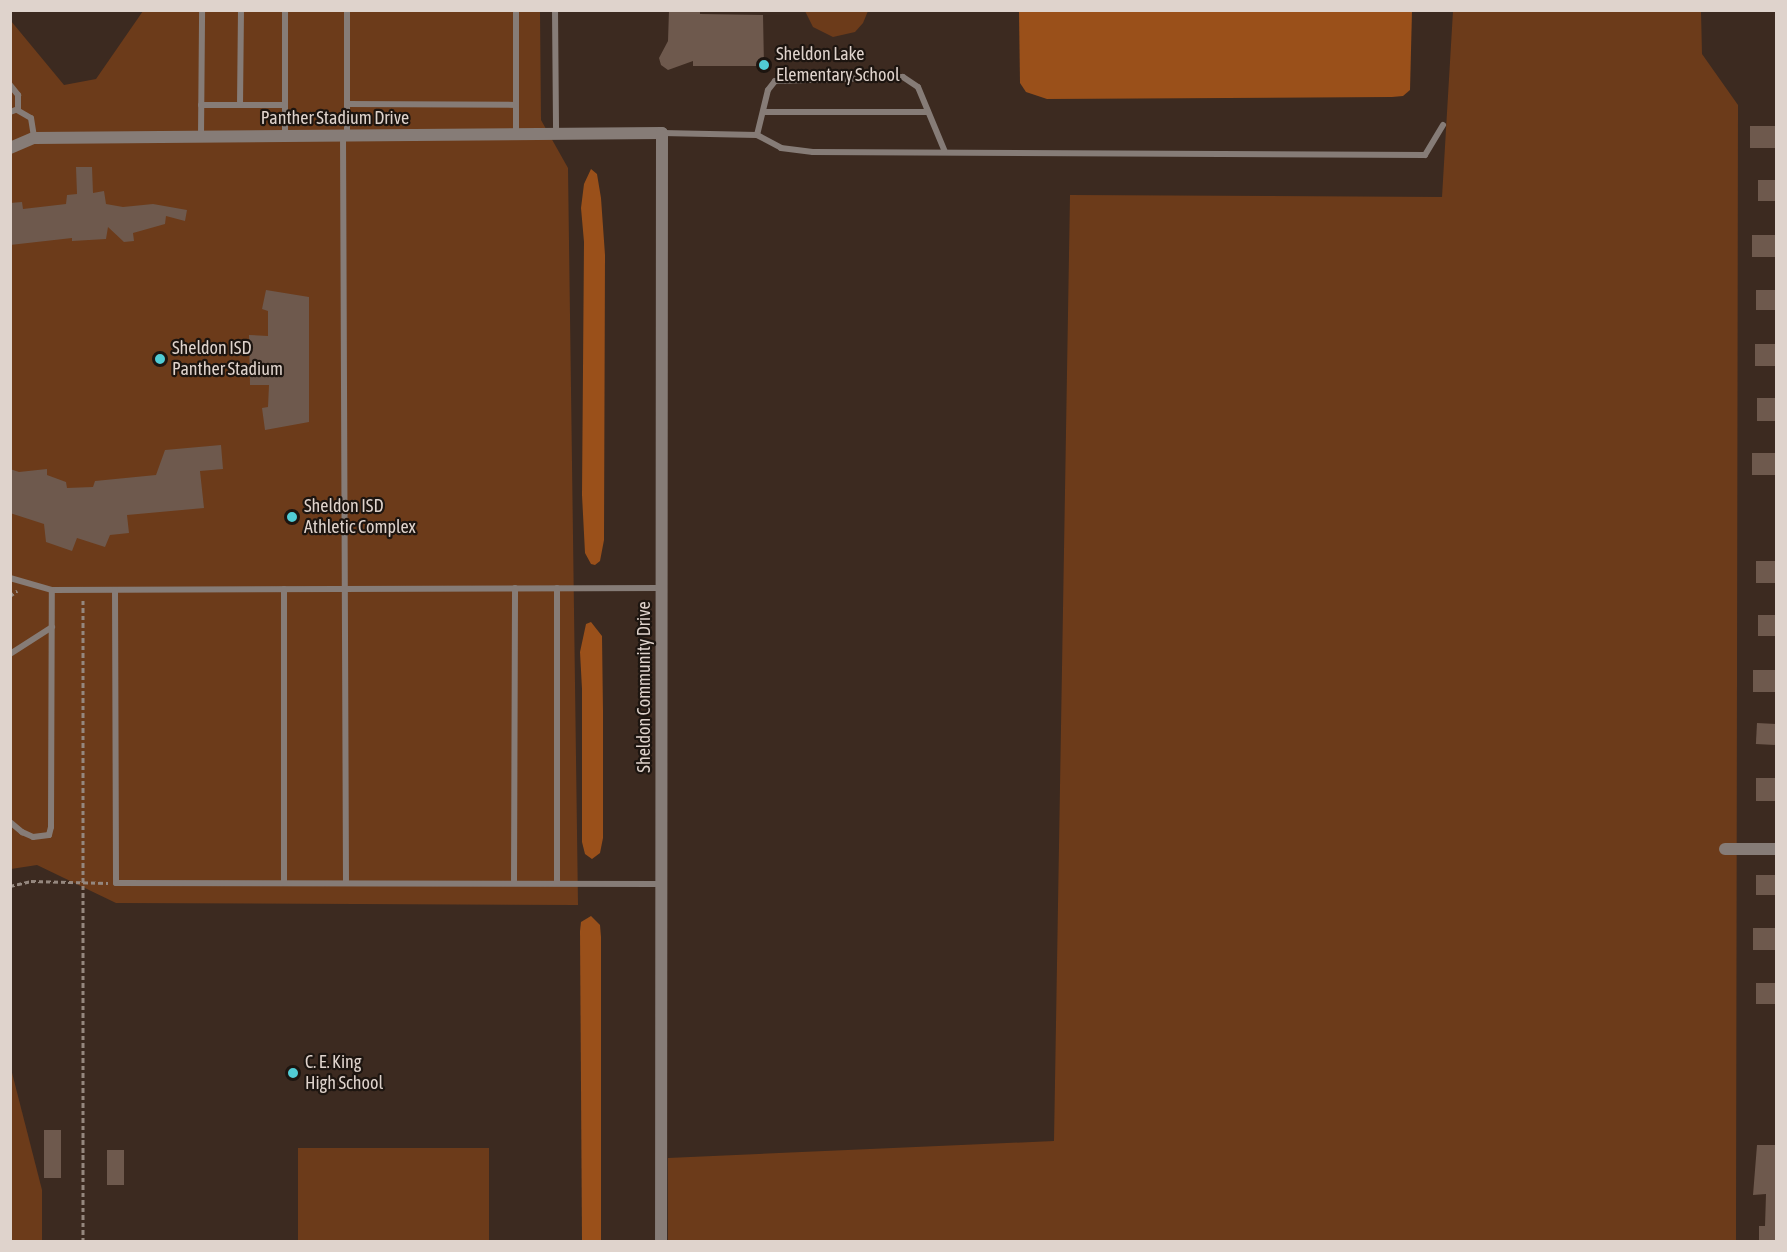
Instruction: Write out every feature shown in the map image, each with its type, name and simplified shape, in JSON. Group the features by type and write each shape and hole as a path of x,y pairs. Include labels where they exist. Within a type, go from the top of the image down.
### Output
{"street":[{"name":"Panther Stadium Drive","path":"10,148 34,138 662,133"},
{"name":"Sheldon Community Drive","path":"661,1242 662,133"},
{"path":"1725,849 1776,849"}],"lane":[{"path":"201,137 202,10"},
{"path":"240,105 241,10"},
{"path":"285,10 285,136"},
{"path":"346,883 344,589 347,10"},
{"path":"516,10 516,134"},
{"path":"555,10 556,134"},
{"path":"757,135 768,90 775,81 903,77 918,87 945,152"},
{"path":"10,85 18,95 14,111 31,118 34,138"},
{"path":"347,104 516,105"},
{"path":"201,105 285,105"},
{"path":"763,112 928,112"},
{"path":"662,133 757,135 781,148 813,152 1425,155 1443,126"},
{"path":"10,578 52,590 662,588"},
{"path":"514,883 515,588"},
{"path":"557,883 558,588"},
{"path":"284,589 284,883"},
{"path":"10,822 22,832 33,837 49,835 51,827 52,590"},
{"path":"115,590 116,883 661,884"},
{"path":"10,654 52,627"}],"path":[{"path":"83,590 83,1242"},
{"path":"10,885 31,881 84,880 116,883"}],"shaded area":[{"path":"805,10 868,11 863,23 855,32 833,37 813,27"},
{"name":"Sheldon ISD Athletic Complex","path":"143,11 540,11 541,120 568,168 578,905 116,903 37,865 11,869 11,21 64,85 96,79"},
{"path":"1019,11 1412,11 1410,90 1403,96 1392,97 1047,99 1026,92 1020,83"},
{"path":"1453,11 1701,11 1702,54 1738,105 1736,1241 668,1241 668,1158 1054,1141 1070,195 1442,197"},
{"path":"591,169 597,174 601,198 605,255 604,540 600,561 595,565 591,564 585,553 582,495 584,242 581,208 584,184"},
{"path":"591,622 602,636 603,712 603,838 600,853 592,859 585,854 582,842 580,652 586,624"},
{"path":"591,916 600,925 601,937 601,1242 582,1241 580,931 581,922"},
{"path":"10,1065 42,1190 42,1241 11,1241"},
{"path":"298,1148 489,1148 489,1241 298,1241"}],"building":[{"path":"669,10 700,10 700,14 763,15 764,66 693,66 693,61 668,70 661,65 659,58 668,41"},
{"path":"1750,126 1776,126 1776,148 1750,148"},
{"path":"76,167 92,167 93,193 104,191 106,204 123,207 153,204 187,210 185,221 166,216 165,224 133,233 134,241 124,242 108,227 106,239 72,241 72,238 10,245 10,203 22,202 23,209 66,204 67,195 77,194"},
{"path":"1758,180 1776,180 1776,201 1758,201"},
{"path":"1752,235 1776,235 1776,257 1752,257"},
{"path":"266,290 309,297 309,422 265,430 262,408 268,407 269,385 250,385 249,335 268,336 268,311 262,309"},
{"path":"1756,290 1776,290 1776,310 1756,310"},
{"path":"1755,344 1776,344 1776,366 1755,366"},
{"path":"1757,398 1776,398 1776,421 1757,421"},
{"path":"221,445 223,469 200,471 204,508 127,515 129,533 110,535 105,547 77,538 72,551 46,542 44,524 10,513 10,469 19,472 47,469 47,475 66,482 67,488 93,487 95,481 156,475 165,450"},
{"path":"1752,453 1776,453 1776,475 1752,475"},
{"path":"1756,561 1776,561 1776,583 1756,583"},
{"path":"1758,615 1776,615 1776,636 1758,636"},
{"path":"1753,670 1776,670 1776,692 1753,692"},
{"path":"1757,723 1776,724 1775,745 1756,744"},
{"path":"1756,778 1776,778 1776,801 1756,801"},
{"path":"1756,875 1776,875 1776,895 1756,895"},
{"path":"1753,928 1776,928 1776,950 1753,950"},
{"path":"1756,983 1776,983 1776,1004 1756,1004"},
{"path":"44,1130 61,1130 61,1178 44,1178"},
{"path":"1757,1145 1776,1145 1776,1242 1759,1242 1759,1226 1765,1226 1766,1194 1753,1195"},
{"path":"107,1150 124,1150 124,1185 107,1185"}],"place":[{"name":"Sheldon Lake Elementary School","path":"764,65"},
{"name":"Sheldon ISD Panther Stadium","path":"160,359"},
{"name":"Sheldon ISD Athletic Complex","path":"292,517"},
{"name":"C. E. King High School","path":"293,1073"}]}
